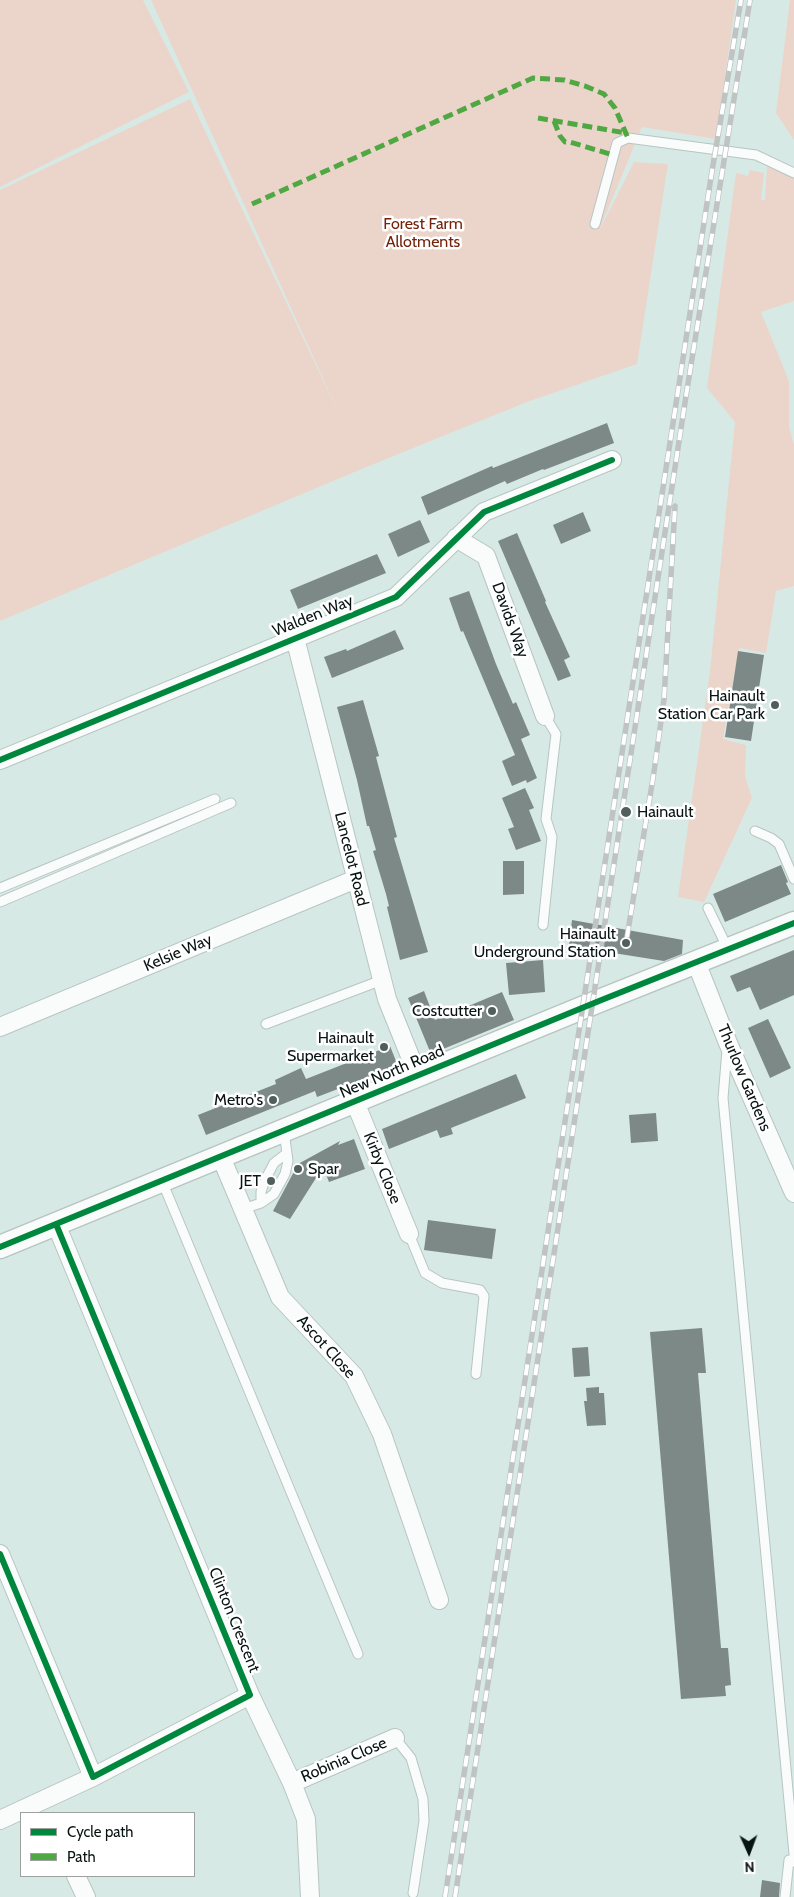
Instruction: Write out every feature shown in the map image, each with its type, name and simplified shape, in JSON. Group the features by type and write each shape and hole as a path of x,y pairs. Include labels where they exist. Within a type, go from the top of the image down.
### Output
{"street":[{"name":"Walden Way","path":"0,760 396,597 484,512 612,460"},
{"name":"Davids Way","path":"456,538 486,556 545,716"},
{"name":"Lancelot Road","path":"295,638 387,999 418,1076"},
{"name":"Kelsie Way","path":"0,1027 356,879"},
{"name":"New North Road","path":"0,1247 696,962 794,924"},
{"name":"Thurlow Gardens","path":"696,962 728,1043 794,1193"},
{"name":"Kirby Close","path":"355,1102 409,1234"},
{"name":"Ascot Close","path":"220,1157 280,1297 354,1376 382,1434 439,1600"},
{"name":"Clinton Crescent","path":"28,1812 45,1807 94,1777 250,1695 56,1224"},
{"path":"0,1554 94,1777"},
{"name":"Robinia Close","path":"250,1695 292,1783 306,1819 310,1897"},
{"name":"Robinia Close","path":"292,1783 396,1738"},
{"name":"Clinton Crescent","path":"0,1820 20,1814"},
{"path":"76,1877 86,1897"}],"lane":[{"path":"595,224 617,143 628,138 756,155 794,173"},
{"path":"543,926 552,837 546,819 556,734 545,716"},
{"path":"0,888 215,799"},
{"path":"0,902 230,803"},
{"path":"755,831 779,844 794,879"},
{"path":"708,908 728,949"},
{"path":"266,1024 382,980"},
{"path":"728,1043 723,1098 794,1854"},
{"path":"242,1209 261,1203 274,1194 285,1174 288,1161 284,1131"},
{"path":"261,1203 261,1192 265,1180 274,1163 287,1153"},
{"path":"162,1181 358,1654"},
{"path":"409,1234 424,1273 442,1283 480,1290 484,1296 476,1374"},
{"path":"396,1738 411,1758 423,1799 424,1821 413,1892"},
{"path":"785,1897 788,1860 794,1862"}],"green space":[{"path":"0,0 143,0 189,92 0,187"},
{"name":"Forest Farm Allotments","path":"151,0 736,0 716,139 642,127 599,231 634,162 668,164 637,364 527,402 364,468 0,621 0,190 190,99 341,418"},
{"path":"790,0 794,0 794,140 776,113"},
{"path":"767,167 791,175 794,180 794,301 761,312 789,381 789,427 794,445 794,586 776,591 766,653 739,648 723,739 746,745 745,776 752,798 704,902 678,897 710,671 735,422 707,388 736,173 748,176 750,170 764,173 761,200 765,200"}],"building":[{"path":"607,423 614,443 507,484 505,481 428,515 421,497 492,466 493,468"},
{"path":"583,512 591,531 561,544 553,525"},
{"path":"420,520 430,542 398,557 388,534"},
{"path":"517,533 570,657 564,660 571,676 558,681 498,541"},
{"path":"377,554 386,573 298,609 290,590"},
{"path":"469,591 496,664 513,704 516,702 530,735 521,739 537,778 527,783 526,780 512,786 502,761 515,755 463,631 461,632 449,598"},
{"path":"395,630 404,649 332,678 324,657 346,649 347,651"},
{"path":"738,651 764,655 751,741 725,737"},
{"path":"363,700 379,756 376,757 397,837 394,838 428,952 400,960 387,907 389,906 373,851 376,850 369,826 367,826 357,780 337,707"},
{"path":"525,788 534,808 529,810 541,841 516,850 508,829 514,827 502,798"},
{"path":"503,861 524,861 524,894 503,895"},
{"path":"781,865 791,894 725,922 713,894"},
{"name":"Hainault Underground Station","path":"572,920 683,940 682,954 664,961 569,946"},
{"path":"794,950 794,995 760,1010 750,987 737,992 730,976"},
{"path":"543,960 545,992 509,995 506,963"},
{"path":"424,991 435,1020 502,992 514,1020 431,1054 408,998"},
{"path":"768,1019 791,1068 770,1078 748,1028"},
{"path":"390,1046 398,1066 317,1097 315,1091 206,1135 198,1115 276,1084 275,1080 301,1068 306,1079"},
{"path":"516,1074 526,1098 451,1128 453,1134 440,1138 437,1130 389,1149 382,1129"},
{"path":"656,1113 658,1141 631,1143 629,1115"},
{"path":"354,1139 365,1169 329,1182 323,1167 290,1219 273,1211 298,1164 340,1141 338,1145"},
{"path":"428,1220 496,1229 492,1259 424,1250"},
{"path":"702,1328 706,1373 698,1373 721,1648 728,1648 731,1685 725,1686 726,1696 681,1699 650,1332"},
{"path":"588,1347 590,1376 574,1377 572,1348"},
{"path":"599,1387 599,1393 604,1393 606,1425 587,1426 584,1401 587,1401 586,1388"},
{"path":"762,1880 780,1883 779,1897 760,1897"}],"railway":[{"path":"445,1897 712,171 741,0"},
{"path":"455,1897 686,396 750,0"},
{"path":"627,937 664,699 675,506"}],"marked path":[{"path":"252,204 533,78 564,80 604,94 615,108 628,138"},
{"path":"538,118 626,133"},
{"path":"554,121 560,136 565,142 613,155"}],"cycle path":[{"path":"0,760 396,597 484,512 612,460"},
{"path":"0,1247 794,923"},
{"path":"0,1554 93,1777 250,1695 56,1224"}],"place":[{"name":"Hainault Station Car Park","path":"775,705"},
{"name":"Hainault","path":"626,812"},
{"name":"Hainault Underground Station","path":"626,943"},
{"name":"Costcutter","path":"492,1011"},
{"name":"Hainault Supermarket","path":"384,1047"},
{"name":"Metro's","path":"273,1100"},
{"name":"Spar","path":"298,1169"},
{"name":"JET","path":"271,1181"}]}
